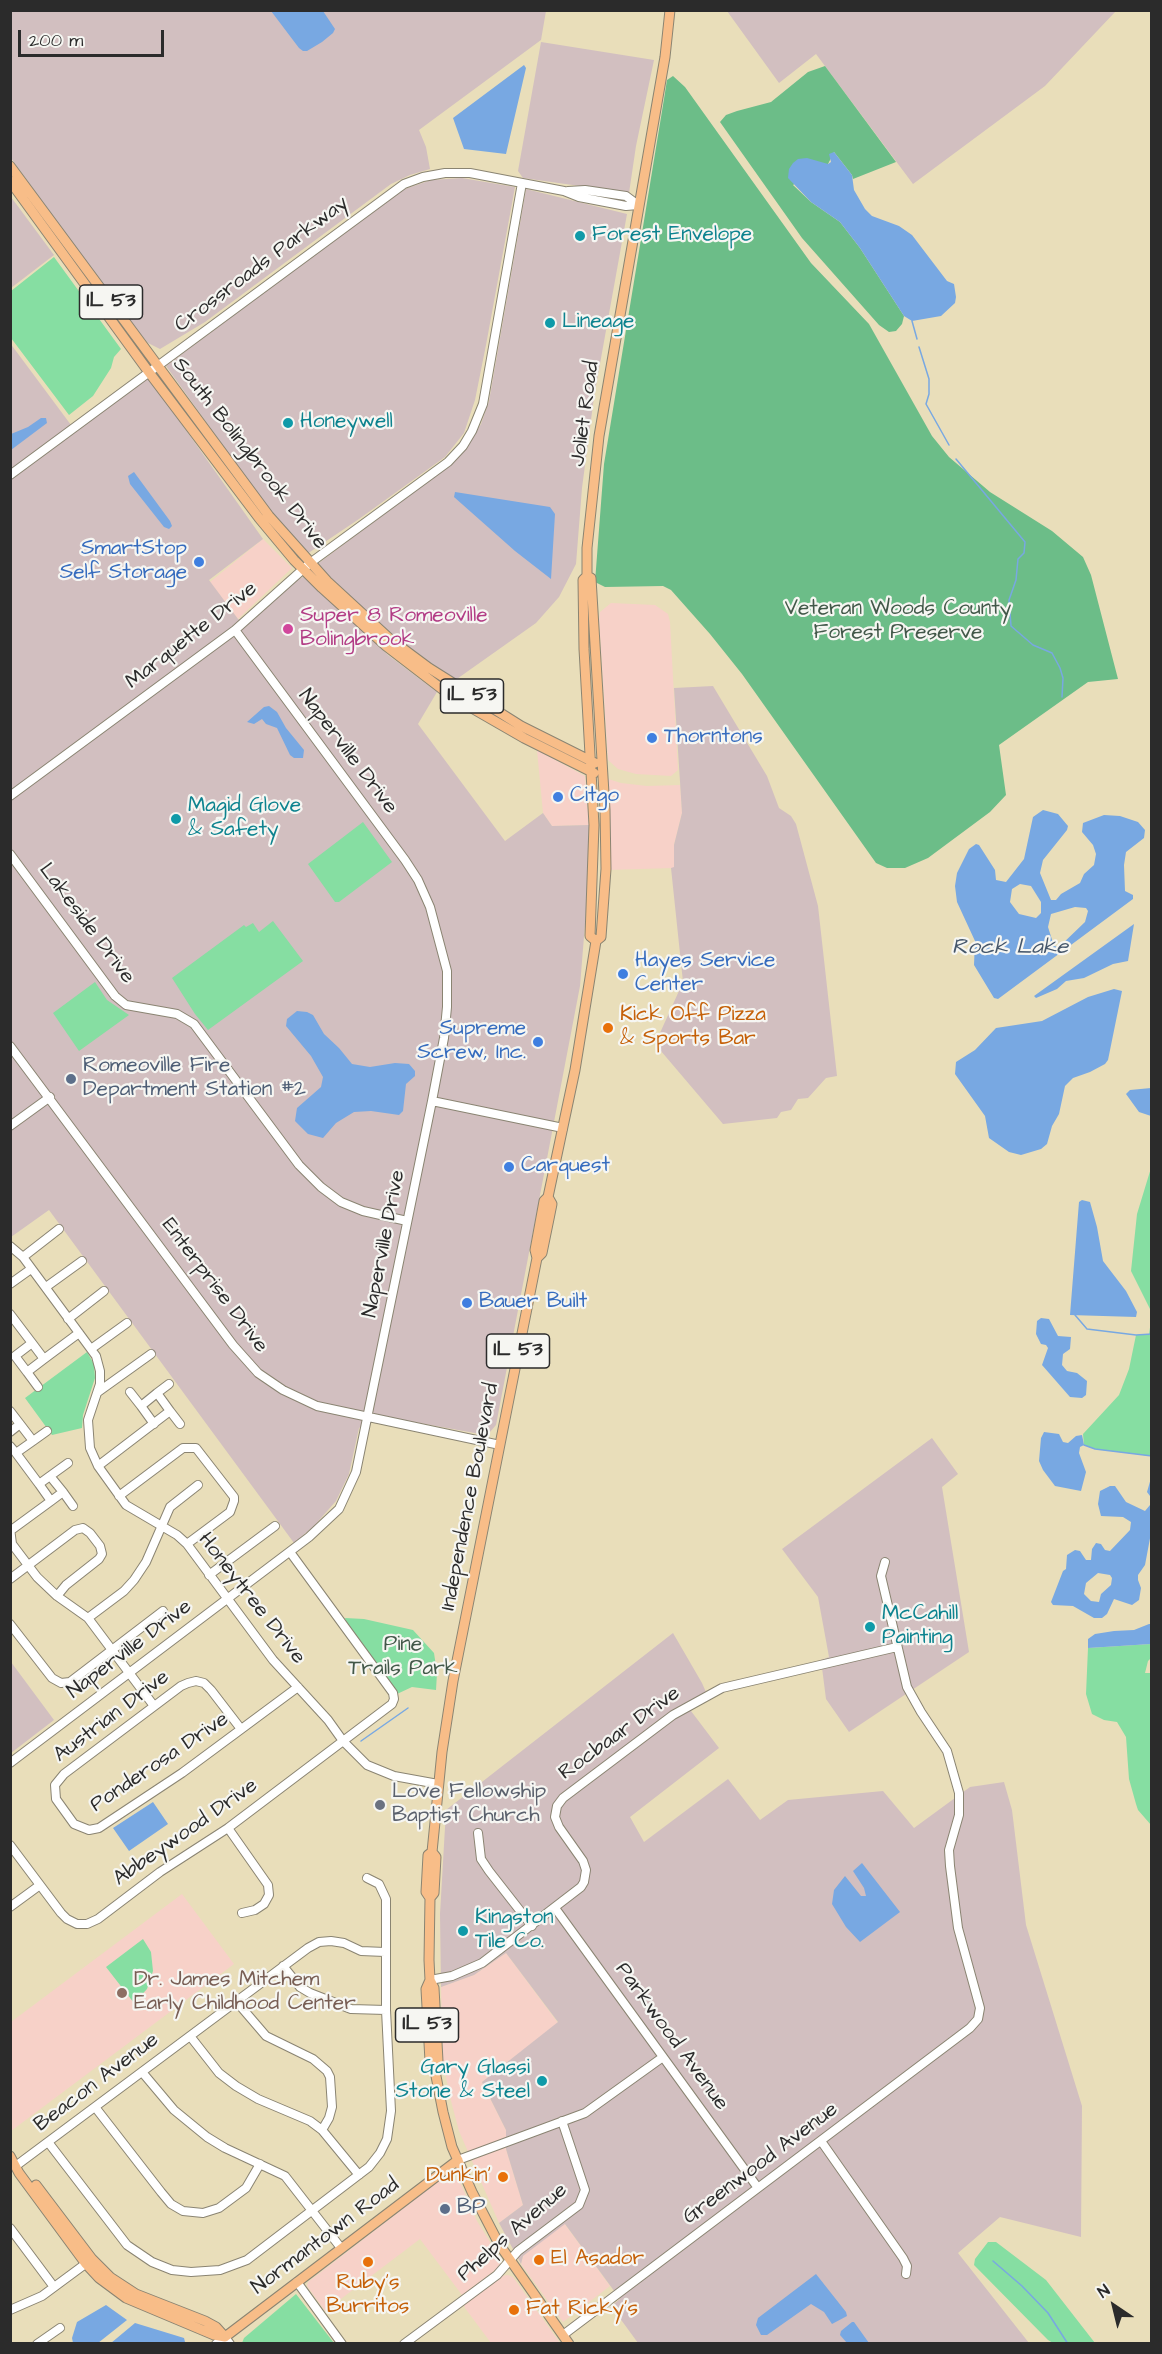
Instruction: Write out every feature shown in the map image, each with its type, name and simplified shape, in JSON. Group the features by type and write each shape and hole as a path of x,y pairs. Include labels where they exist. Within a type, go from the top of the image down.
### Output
{"main road":[{"name":"Joliet Road","path":"591,771 583,580 587,576 587,548 599,436 665,57 670,10"},
{"name":"South Bolingbrook Drive","path":"10,166 306,566 362,615 429,668 521,726 590,760 603,771"},
{"name":"South Bolingbrook Drive","path":"10,182 259,518 369,633 451,696 488,718 591,771 603,771"},
{"name":"Joliet Road","path":"587,576 591,578 603,771"},
{"name":"Independence Boulevard","path":"591,771 594,842 590,936 596,941"},
{"name":"Independence Boulevard","path":"569,2343 510,2260 486,2220 458,2160 442,2112 435,2070 438,2061 434,1988 430,1980 430,1898 434,1893 436,1857 432,1852 438,1784 453,1681 537,1258 535,1250 538,1230 544,1201 548,1197 563,1128 596,941 602,937 605,885 603,771"},
{"path":"10,2156 24,2170 89,2262 121,2286 136,2294 216,2327 227,2340"},
{"name":"Normantown Road","path":"227,2340 297,2282 458,2160"}],"street":[{"name":"Crossroads Parkway","path":"10,475 404,184 423,177 470,173 564,191 585,190 626,196 638,205"},
{"name":"Marquette Drive","path":"10,796 235,630 306,566 448,462 463,446 483,404 522,183"},
{"name":"Naperville Drive","path":"10,1763 290,1552 327,1522 339,1509 357,1472 432,1101 444,1038 447,971 430,907 418,880 405,860 235,630"},
{"name":"Lakeside Drive","path":"10,854 115,996 126,1005 177,1014 194,1024 299,1166 321,1187 341,1202 363,1211 407,1221"},
{"name":"Enterprise Drive","path":"10,1046 212,1318 258,1373 301,1400 334,1410 500,1445"},
{"path":"10,1126 50,1097"},
{"path":"432,1101 563,1128"},
{"path":"23,1257 59,1230"},
{"name":"Honeytree Drive","path":"10,1246 23,1257 91,1349 100,1371 98,1392 90,1412 88,1430 90,1448 98,1466 119,1496 133,1510 187,1544 273,1660 328,1720 343,1741 367,1765 380,1772 438,1784"},
{"path":"45,1287 82,1261"},
{"path":"10,1284 31,1269"},
{"path":"68,1319 104,1291"},
{"path":"10,1314 44,1359"},
{"path":"91,1349 127,1323"},
{"path":"27,1372 79,1333"},
{"path":"32,1343 13,1357 38,1387"},
{"path":"98,1392 151,1354"},
{"path":"141,1406 170,1384"},
{"path":"130,1392 154,1424"},
{"path":"157,1394 180,1424"},
{"path":"10,1411 33,1441"},
{"path":"98,1466 170,1411"},
{"path":"10,1432 20,1424"},
{"path":"16,1453 47,1431"},
{"path":"10,1446 51,1501"},
{"path":"119,1496 183,1448 194,1447 201,1452 234,1497 234,1501 230,1512 187,1544"},
{"path":"39,1484 68,1463"},
{"path":"50,1476 73,1506"},
{"path":"88,1618 124,1591 134,1580 146,1562 170,1507 198,1485"},
{"path":"63,1492 11,1530 12,1544 28,1566 57,1596 88,1618 154,1706"},
{"path":"209,1575 275,1526"},
{"path":"10,1579 75,1530 83,1528 100,1546 102,1554 99,1559 66,1585 57,1596"},
{"name":"Abbeywood Drive","path":"10,1845 67,1919 77,1924 87,1924 98,1919 160,1872 228,1828 392,1704 393,1693 290,1552"},
{"path":"885,1562 881,1576 897,1647"},
{"path":"10,1624 52,1678 61,1683 70,1682 163,1611"},
{"name":"Rocbaar Drive","path":"555,1908 581,1887 586,1870 583,1861 559,1827 555,1817 557,1806 563,1798 673,1715 722,1688 897,1647"},
{"name":"Greenwood Avenue","path":"563,2335 970,2028 978,2019 980,2008 958,1928 950,1866 951,1838 960,1810 954,1771 947,1751 912,1699 897,1647"},
{"name":"Austrian Drive","path":"55,1785 64,1774 181,1686 196,1681 204,1683 212,1690 241,1729"},
{"name":"Ponderosa Drive","path":"55,1785 56,1799 74,1824 89,1830 99,1828 182,1773 298,1687"},
{"path":"228,1828 268,1885 269,1895 264,1904 255,1910 242,1913"},
{"path":"478,1833 481,1859 532,1926"},
{"path":"48,2142 122,2239 147,2259 172,2270 210,2272 240,2264 255,2256 359,2175 380,2153 391,2123 386,2010 386,1899 379,1884 367,1878"},
{"path":"10,1907 40,1885"},
{"path":"430,1980 469,1971 482,1964 555,1908"},
{"name":"Parkwood Avenue","path":"555,1908 758,2188"},
{"name":"Beacon Avenue","path":"17,2165 283,1966 319,1942 331,1941 344,1943 361,1951 385,1952"},
{"path":"283,1966 303,1990 310,1994 351,2009 386,2010"},
{"path":"236,2001 266,2036 320,2063 327,2071 330,2077 332,2107 322,2130"},
{"path":"190,2036 219,2073 236,2086 258,2099 310,2121 322,2130 359,2175"},
{"path":"458,2160 597,2106 663,2057"},
{"path":"142,2072 174,2110 191,2126 225,2148 285,2176 341,2248"},
{"path":"95,2107 171,2204 183,2211 203,2213 219,2208 246,2188 260,2164"},
{"name":"Phelps Avenue","path":"404,2343 497,2275 518,2251 579,2205 585,2190 562,2121"},
{"path":"821,2140 903,2258 907,2266 906,2274"},
{"path":"10,2228 54,2287"},
{"path":"10,2310 30,2303 89,2262"},
{"path":"297,2282 342,2343"},
{"path":"37,2343 60,2328"},
{"name":"Normantown Road","path":"216,2343 227,2340"}],"shaded area":[{"path":"10,11 546,11 541,40 419,130 426,147 430,169 391,184 205,322 160,349 148,343 121,312 11,158"},
{"path":"727,11 1116,11 1045,86 913,184 816,54 779,83"},
{"path":"541,42 654,60 636,146 629,193 523,178 518,171"},
{"path":"462,178 515,187 475,400 464,433 445,457 307,554 272,514 166,366 399,191 431,180"},
{"path":"526,189 627,214 594,397 582,488 576,564 559,597 536,623 454,681 374,620 316,565 446,468 465,450 481,424 489,401"},
{"path":"11,197 54,255 11,288"},
{"path":"10,343 74,429 147,375 263,539 209,580 238,619 249,623 296,580 303,577 308,578 388,655 437,692 418,724 505,841 543,813 552,826 589,825 588,887 580,986 496,1425 490,1432 480,1434 381,1416 359,1428 349,1474 336,1501 314,1526 294,1543 49,1210 11,1237"},
{"path":"263,539 292,568 238,619 210,582"},
{"path":"611,603 655,605 668,614 678,770 671,776 636,774 618,769 608,760 599,620 600,612"},
{"path":"713,686 767,776 779,808 791,816 796,824 818,906 837,1076 826,1078 808,1098 798,1099 791,1110 781,1112 777,1118 723,1124 655,1044 683,982 671,868 674,867 674,845 682,813 674,688"},
{"path":"537,750 585,776 589,825 552,826 543,813"},
{"path":"605,778 621,783 647,786 680,785 682,813 674,845 674,868 607,870"},
{"path":"932,1438 958,1474 942,1487 969,1652 849,1732 826,1699 821,1660 829,1657 818,1597 782,1549"},
{"path":"673,1633 709,1699 693,1707 691,1711 719,1748 630,1817 644,1842 728,1779 760,1820 788,1800 883,1791 914,1828 970,1787 1004,1782 1012,1810 1026,1925 1082,2106 1081,2237 1000,2217 958,2253 1029,2343 638,2343 611,2306 620,2299 565,2224 523,2256 521,2264 499,2223 523,2205 506,2149 506,2130 482,2082 558,2022 506,1953 474,1975 441,1987 440,1914 446,1810"},
{"path":"11,1662 54,1720 11,1753"},
{"name":"Dr. James Mitchem Early Childhood Center","path":"182,1894 234,1964 11,2131 11,2022"},
{"path":"506,1953 558,2023 482,2082 506,2130 506,2149 523,2205 499,2223 459,2131 451,2101 443,2063 441,1987 474,1975"},
{"path":"450,2176 460,2182 477,2221 500,2258 498,2268 462,2295 420,2239 325,2311 307,2286 308,2282 444,2177"},
{"path":"564,2223 610,2286 563,2322 521,2264 523,2256"},
{"path":"501,2276 513,2277 560,2343 491,2343 464,2305"}],"green space":[{"path":"825,66 896,162 853,179 834,152 828,164 822,164 793,185 811,202 840,222 860,248 904,316 902,324 896,331 889,332 879,325 802,238 720,122 726,115 771,102 808,72"},
{"name":"Veteran Woods County Forest Preserve","path":"673,76 685,87 811,263 869,324 932,436 949,457 990,492 1052,531 1083,557 1091,575 1118,679 1088,682 999,745 1006,795 990,812 928,858 905,868 887,868 876,863 742,674 671,590 663,586 605,587 595,582 604,464 667,80"},
{"path":"54,257 121,349 114,357 111,368 93,396 69,415 11,338 11,291"},
{"path":"363,822 392,862 339,902 335,902 308,864"},
{"path":"273,921 303,961 208,1030 172,978 244,925 246,927 253,923 259,932"},
{"path":"95,982 107,1000 129,1015 79,1051 53,1013"},
{"path":"1151,1168 1151,1311 1131,1271 1137,1214"},
{"path":"1151,1321 1151,1456 1095,1449 1084,1445 1083,1434 1119,1395 1129,1369 1136,1335 1149,1334"},
{"path":"87,1352 94,1364 95,1378 83,1415 82,1428 52,1435 25,1398"},
{"name":"Pine Trails Park","path":"345,1618 364,1619 413,1630 434,1653 437,1673 436,1690 412,1687 397,1694"},
{"path":"1151,1644 1151,1658 1145,1673 1151,1673 1151,1825 1138,1810 1136,1804 1129,1779 1126,1737 1117,1722 1104,1720 1092,1714 1086,1694 1088,1648"},
{"path":"143,1939 151,1952 153,1971 147,1989 134,2003 106,1967"},
{"path":"988,2242 996,2242 1046,2280 1095,2343 1053,2343 1048,2340 974,2265 975,2259"},
{"path":"296,2294 334,2343 242,2343 244,2338"}],"water":[{"path":"271,11 323,11 335,29 322,42 303,51"},
{"path":"524,65 526,68 506,154 464,149 453,118"},
{"path":"834,152 852,175 854,190 865,209 872,216 899,226 912,235 947,281 954,284 955,303 941,316 912,321 904,316 860,248 840,222 811,202 788,178 789,169 798,159 807,158 828,164 831,162 829,154"},
{"path":"41,418 46,418 47,423 11,450 11,434 28,427"},
{"path":"134,472 170,521 172,526 169,529 164,527 130,484 128,476"},
{"path":"455,492 550,507 555,514 551,579 515,551 454,497"},
{"path":"269,706 277,712 286,728 304,750 303,758 294,758 290,755 277,728 266,724 262,719 254,724 247,722 264,707"},
{"name":"Rock Lake","path":"1043,810 1058,814 1068,826 1043,860 1040,873 1051,900 1056,900 1061,894 1080,883 1084,874 1094,865 1096,854 1093,845 1082,832 1083,823 1104,815 1120,816 1138,822 1145,830 1144,838 1126,852 1124,865 1125,891 1133,895 1133,899 998,999 994,998 974,965 975,941 957,902 955,886 957,873 969,849 976,844 979,845 995,870 996,880 1006,882 1024,859 1033,817","holes":["1020,884 1031,886 1041,902 1041,913 1036,918 1019,914 1010,902 1012,889","1075,907 1086,908 1088,911 1085,922 1059,947 1054,946 1048,927 1051,914"]},
{"path":"1134,924 1128,961 1113,964 1084,978 1066,981 1057,989 1036,998 1034,996"},
{"path":"1114,989 1122,991 1108,1060 1090,1072 1073,1078 1065,1086 1059,1114 1052,1126 1047,1144 1041,1149 1021,1155 1009,1152 989,1138 985,1116 955,1074 956,1062 975,1050 996,1028 1042,1021 1088,997"},
{"path":"297,1011 313,1015 324,1034 352,1064 370,1067 395,1063 409,1064 415,1071 415,1076 406,1084 403,1111 399,1115 371,1111 354,1112 336,1123 323,1138 308,1134 295,1121 297,1108 321,1087 323,1077 311,1056 286,1026 287,1019"},
{"path":"1152,1088 1151,1116 1139,1112 1126,1094 1130,1090"},
{"path":"1082,1200 1090,1202 1103,1261 1126,1291 1137,1312 1136,1317 1070,1315 1079,1202"},
{"path":"1041,1318 1049,1319 1058,1336 1071,1337 1070,1349 1063,1354 1062,1365 1067,1371 1077,1373 1087,1381 1086,1395 1082,1398 1070,1397 1042,1365 1048,1348 1041,1344 1036,1334 1037,1321"},
{"path":"1044,1432 1059,1434 1063,1442 1068,1443 1076,1436 1082,1435 1084,1445 1080,1447 1079,1453 1086,1472 1081,1491 1055,1486 1043,1470 1039,1461 1041,1438"},
{"path":"1151,1478 1151,1533 1145,1565 1138,1575 1141,1588 1139,1600 1132,1605 1114,1599 1107,1614 1102,1618 1094,1618 1073,1606 1053,1605 1051,1602 1063,1571 1066,1569 1067,1555 1075,1550 1080,1551 1086,1560 1091,1560 1092,1549 1096,1543 1110,1551 1130,1530 1131,1522 1123,1517 1101,1516 1098,1504 1100,1491 1115,1486 1126,1502 1145,1511 1150,1505 1150,1496 1147,1492","holes":["1098,1573 1110,1575 1111,1585 1101,1594 1099,1602 1091,1601 1084,1594 1086,1583"]},
{"path":"1151,1624 1151,1644 1088,1648 1088,1639 1095,1634 1134,1630"},
{"path":"153,1802 168,1824 129,1851 113,1828"},
{"path":"862,1863 900,1912 860,1942 846,1927 832,1904 834,1890 845,1876 861,1896 866,1896 864,1888 853,1871"},
{"path":"816,2274 847,2316 832,2324 824,2312 811,2304 767,2335 761,2335 756,2325 758,2318"},
{"path":"106,2305 127,2320 98,2343 73,2343 72,2338 77,2322"},
{"path":"852,2322 869,2343 847,2343 840,2335 841,2331"},
{"path":"135,2323 184,2338 185,2342 111,2343"}],"waterway":[{"path":"912,321 917,339"},
{"path":"919,347 929,379 926,404 949,445"},
{"path":"956,459 1025,542 1024,553 1018,559 1016,580 1009,600 1011,626 1033,645 1052,653 1063,678 1062,697"},
{"path":"1075,1315 1087,1329 1136,1335 1152,1334"},
{"path":"1084,1445 1095,1449 1152,1456"},
{"path":"361,1741 408,1708"},
{"path":"993,2261 1048,2313 1068,2344"}],"place":[{"name":"Forest Envelope","path":"580,236"},
{"name":"Lineage","path":"550,323"},
{"name":"Honeywell","path":"288,423"},
{"name":"SmartStop Self Storage","path":"199,562"},
{"name":"Super 8 Romeoville Bolingbrook","path":"288,629"},
{"name":"Thorntons","path":"652,738"},
{"name":"Citgo","path":"558,797"},
{"name":"Magid Glove & Safety","path":"176,819"},
{"name":"Hayes Service Center","path":"623,974"},
{"name":"Kick Off Pizza & Sports Bar","path":"608,1028"},
{"name":"Supreme Screw, Inc.","path":"538,1042"},
{"name":"Romeoville Fire Department Station #2","path":"71,1079"},
{"name":"Carquest","path":"509,1167"},
{"name":"Bauer Built","path":"467,1303"},
{"name":"McCahill Painting","path":"870,1627"},
{"name":"Love Fellowship Baptist Church","path":"380,1805"},
{"name":"Kingston Tile Co.","path":"463,1931"},
{"name":"Dr. James Mitchem Early Childhood Center","path":"122,1993"},
{"name":"Gary Glassi Stone & Steel","path":"542,2081"},
{"name":"Dunkin'","path":"503,2177"},
{"name":"BP","path":"445,2209"},
{"name":"El Asador","path":"539,2260"},
{"name":"Ruby's Burritos","path":"368,2262"},
{"name":"Fat Ricky's","path":"514,2310"}]}
